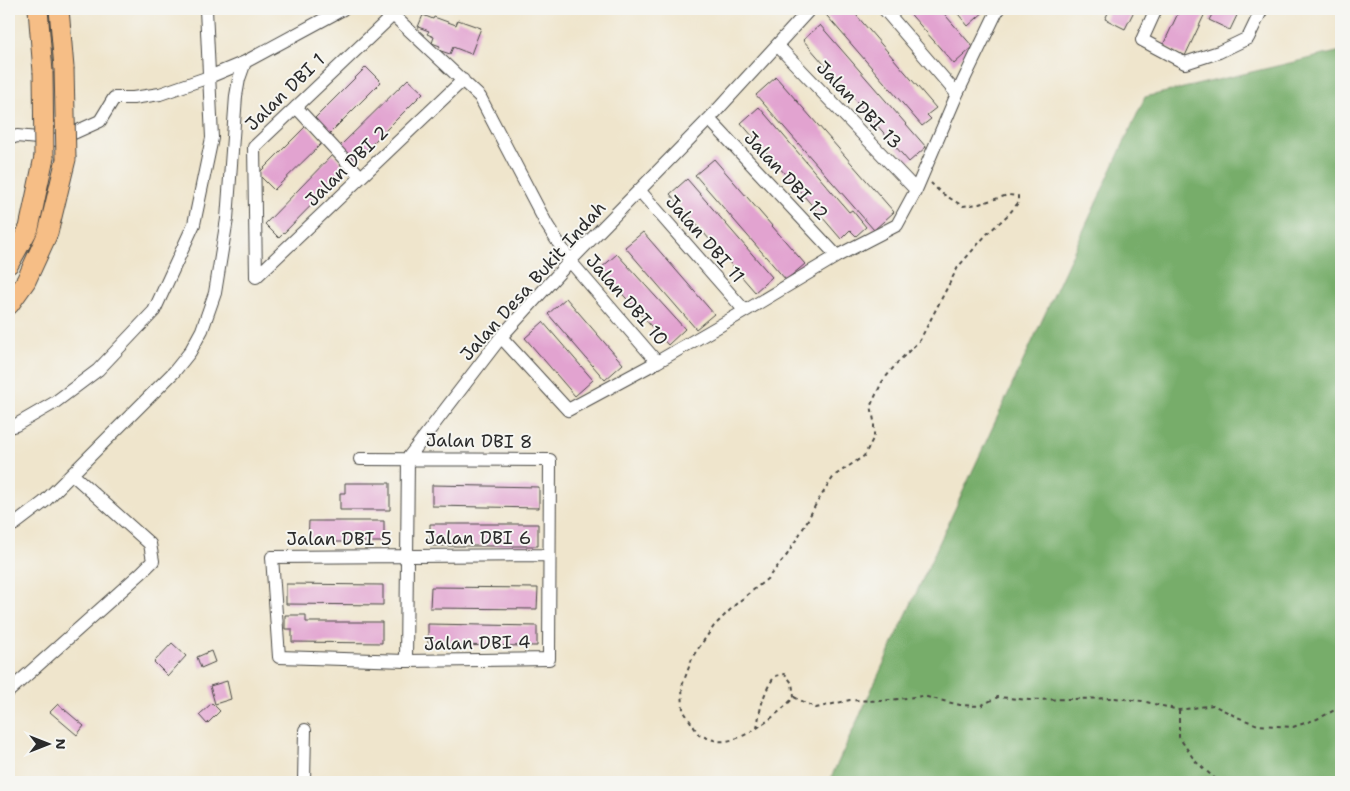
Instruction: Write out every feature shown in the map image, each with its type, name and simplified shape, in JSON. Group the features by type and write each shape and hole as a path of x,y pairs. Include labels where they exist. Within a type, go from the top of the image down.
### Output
{"highway":[{"path":"9,264 29,228 44,157 43,72 38,9"},
{"path":"9,305 26,281 48,233 66,159 64,68 59,9"}],"street":[{"path":"9,139 17,136 58,140 100,121 114,98 133,98 160,94 209,77 245,62 343,9"},
{"name":"Jalan Desa Bukit Indah","path":"408,458 501,337 570,261 709,119 810,9"},
{"path":"884,9 957,94"},
{"path":"501,337 568,410 657,362 837,256 897,225 916,190 957,94 998,9"},
{"path":"1156,9 1142,40 1185,63 1219,52 1248,38 1262,9"},
{"path":"9,428 54,403 98,370 154,311 194,224 212,138 206,10"},
{"name":"Jalan DBI 10","path":"391,12 480,97 547,225 570,261 657,362"},
{"name":"Jalan DBI 1","path":"256,277 254,147 391,12"},
{"name":"Jalan DBI 13","path":"776,45 916,190"},
{"path":"9,526 15,524 44,502 174,372 190,352 202,330 215,293 227,219 236,96 245,62"},
{"name":"Jalan DBI 2","path":"256,277 463,80"},
{"path":"296,107 361,177"},
{"name":"Jalan DBI 12","path":"709,119 837,256"},
{"name":"Jalan DBI 11","path":"640,190 745,311"},
{"path":"406,661 408,458"},
{"name":"Jalan DBI 8","path":"360,459 550,460 550,555"},
{"path":"9,691 153,561 150,544 72,474"},
{"name":"Jalan DBI 6","path":"407,556 550,555"},
{"name":"Jalan DBI 4","path":"272,557 279,657 406,661 549,660 550,555"},
{"name":"Jalan DBI 5","path":"272,557 407,556"},
{"path":"304,782 305,730"}],"path":[{"path":"794,697 782,710 757,728 732,740 719,741 699,735 683,710 682,686 692,656 714,626 737,603 768,579 786,556 834,476 864,456 874,436 872,406 882,382 897,363 920,340 958,266 1018,203 1018,196 1008,195 979,204 963,206 941,193 922,174"},
{"path":"757,728 761,704 768,685 775,676 785,674 792,683 794,697"},
{"path":"794,697 816,708 850,700 881,701 923,696 960,705 980,706 998,697 1029,700 1115,698 1142,701 1179,710 1213,705 1258,725 1293,727 1317,719 1341,706"},
{"path":"1179,710 1179,737 1196,761 1219,782"}],"green space":[{"path":"1341,51 1341,782 829,782 1145,97"}],"building":[{"path":"821,9 851,9 936,108 927,115 931,119 922,126"},
{"path":"906,9 940,9 973,47 954,64"},
{"path":"954,9 985,9 986,10 968,26"},
{"path":"1110,9 1135,9 1125,29 1105,19"},
{"path":"1180,9 1207,9 1185,56 1163,45"},
{"path":"1215,9 1240,9 1230,30 1209,20"},
{"path":"423,15 456,25 458,20 481,28 471,54 453,47 450,54 438,50 440,46 432,43 434,37 427,34 429,31 418,27"},
{"path":"820,25 926,147 909,162 803,40"},
{"path":"366,67 381,82 328,135 313,120"},
{"path":"776,77 894,212 874,230 756,95"},
{"path":"408,79 423,93 354,162 339,147"},
{"path":"759,107 849,212 852,210 866,227 856,236 850,230 841,239 741,123"},
{"path":"306,126 322,143 274,190 258,174"},
{"path":"333,154 347,169 279,238 265,224"},
{"path":"714,159 805,264 786,280 695,175"},
{"path":"687,179 772,277 755,292 670,194"},
{"path":"643,232 714,314 696,329 625,247"},
{"path":"617,254 685,329 668,345 600,269"},
{"path":"566,298 623,364 605,380 548,314"},
{"path":"543,322 593,380 575,396 525,338"},
{"path":"345,483 390,483 390,510 340,510 340,493 345,493"},
{"path":"432,485 539,487 539,508 432,506"},
{"path":"309,521 384,521 384,542 308,542"},
{"path":"430,524 538,524 538,546 430,546"},
{"path":"286,584 383,585 383,605 286,604"},
{"path":"431,587 538,588 537,609 430,608"},
{"path":"285,615 306,615 306,622 382,622 382,643 292,642 292,629 285,629"},
{"path":"428,624 537,626 537,646 428,645"},
{"path":"172,643 186,656 168,676 154,662"},
{"path":"211,651 215,662 201,668 197,657"},
{"path":"227,681 231,699 215,704 210,686"},
{"path":"212,703 220,711 207,724 199,715"},
{"path":"58,704 84,726 77,735 50,712"}]}
